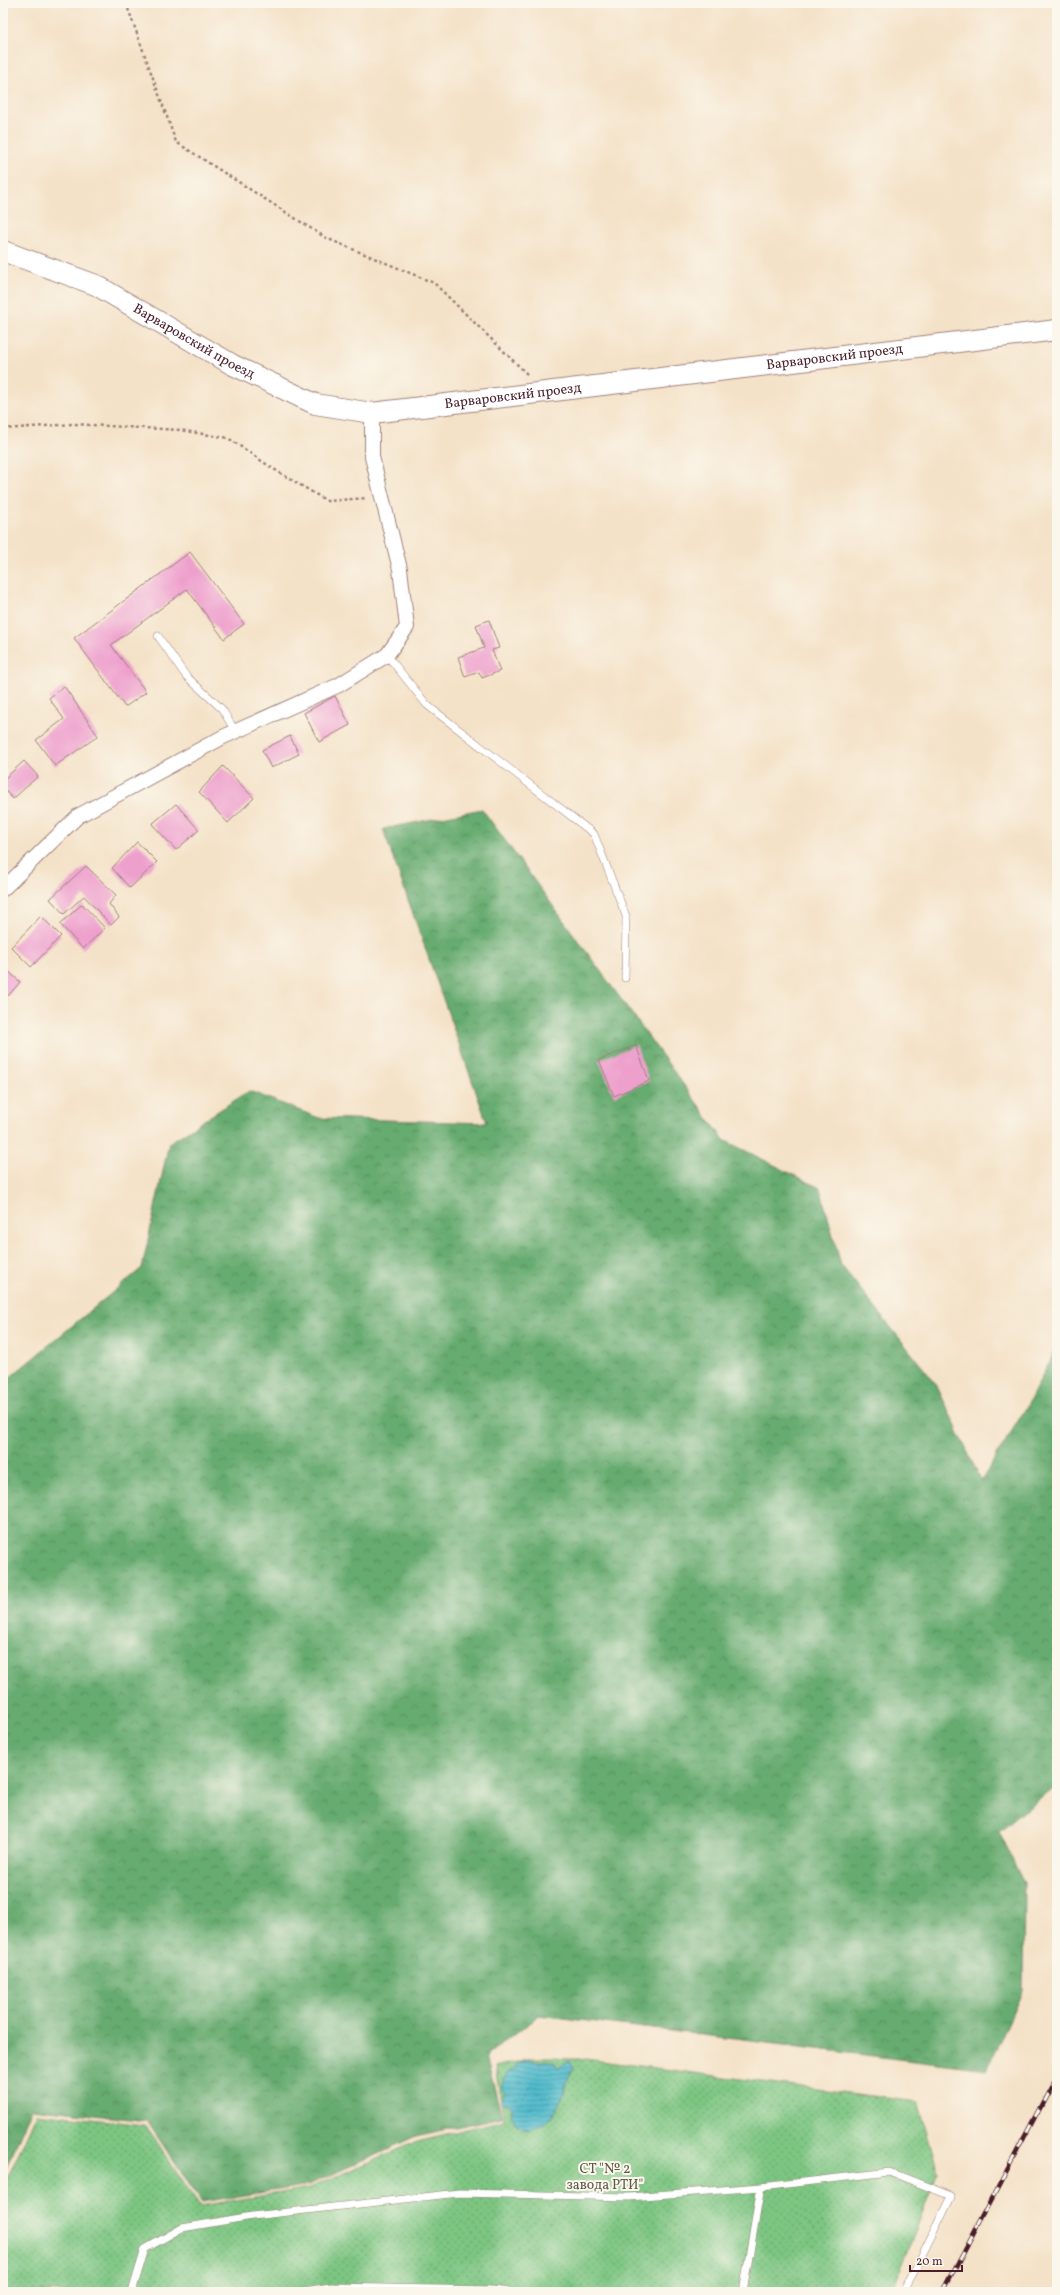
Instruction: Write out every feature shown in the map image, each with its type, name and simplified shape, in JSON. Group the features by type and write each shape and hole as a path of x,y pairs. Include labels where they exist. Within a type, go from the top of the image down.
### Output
{"street":[{"name":"Варваровский проезд","path":"3,251 96,285 233,365 314,404 372,413 1057,330"},
{"path":"3,889 78,816 235,731 339,685 387,655 407,627 400,569 372,457 372,413"}],"lane":[{"path":"158,636 186,676 222,709 235,731"},
{"path":"387,655 427,705 594,834 626,916 625,978"},
{"path":"132,2292 145,2249 182,2228 252,2216 459,2193 629,2197 761,2187 890,2172 951,2196 904,2292"},
{"path":"743,2292 761,2187"},
{"path":"297,2292 331,2287 492,2290 508,2292"}],"path":[{"path":"126,3 176,142 326,238 434,283 545,392"},
{"path":"3,429 73,424 178,430 228,438 272,468 327,501 382,496"}],"green space":[{"path":"482,809 724,1140 820,1188 841,1265 936,1384 981,1481 1026,1408 1057,1347 1057,1784 999,1832 1024,1884 1023,1990 987,2070 539,2015 486,2056 502,2117 416,2136 309,2185 201,2202 147,2121 32,2108 3,2175 3,1383 142,1268 169,1143 249,1091 319,1118 487,1123 383,829"},
{"name":"СТ \"№ 2 завода РТИ\"","path":"532,2058 578,2058 918,2102 938,2172 892,2292 5,2292 6,2181 37,2113 145,2125 199,2206 310,2188 417,2141 504,2120 495,2067"}],"water":[{"path":"529,2060 554,2063 559,2068 568,2060 573,2068 565,2085 565,2093 552,2117 544,2124 527,2129 516,2124 511,2115 513,2107 501,2101 505,2092 501,2088 507,2073 514,2070 518,2063"}],"building":[{"path":"190,552 244,624 224,639 187,589 111,645 146,692 125,707 74,638"},
{"path":"489,620 499,648 492,650 500,671 482,678 479,672 465,677 458,657 484,648 476,625"},
{"path":"64,686 98,736 55,766 36,740 64,719 49,698"},
{"path":"335,696 350,725 319,742 304,713"},
{"path":"290,736 299,754 271,768 262,750"},
{"path":"24,761 38,776 13,799 3,788 3,780"},
{"path":"223,766 254,798 228,823 199,792"},
{"path":"176,804 199,830 176,850 152,824"},
{"path":"137,842 157,862 130,888 112,868"},
{"path":"86,866 116,895 109,904 119,917 111,925 84,896 64,914 50,899"},
{"path":"82,904 105,928 83,949 60,924"},
{"path":"41,916 61,936 31,967 11,947"},
{"path":"3,966 20,982 8,996 3,991"},
{"path":"636,1045 649,1081 614,1096 599,1060"}],"railway":[{"path":"943,2292 1057,2075"}]}
